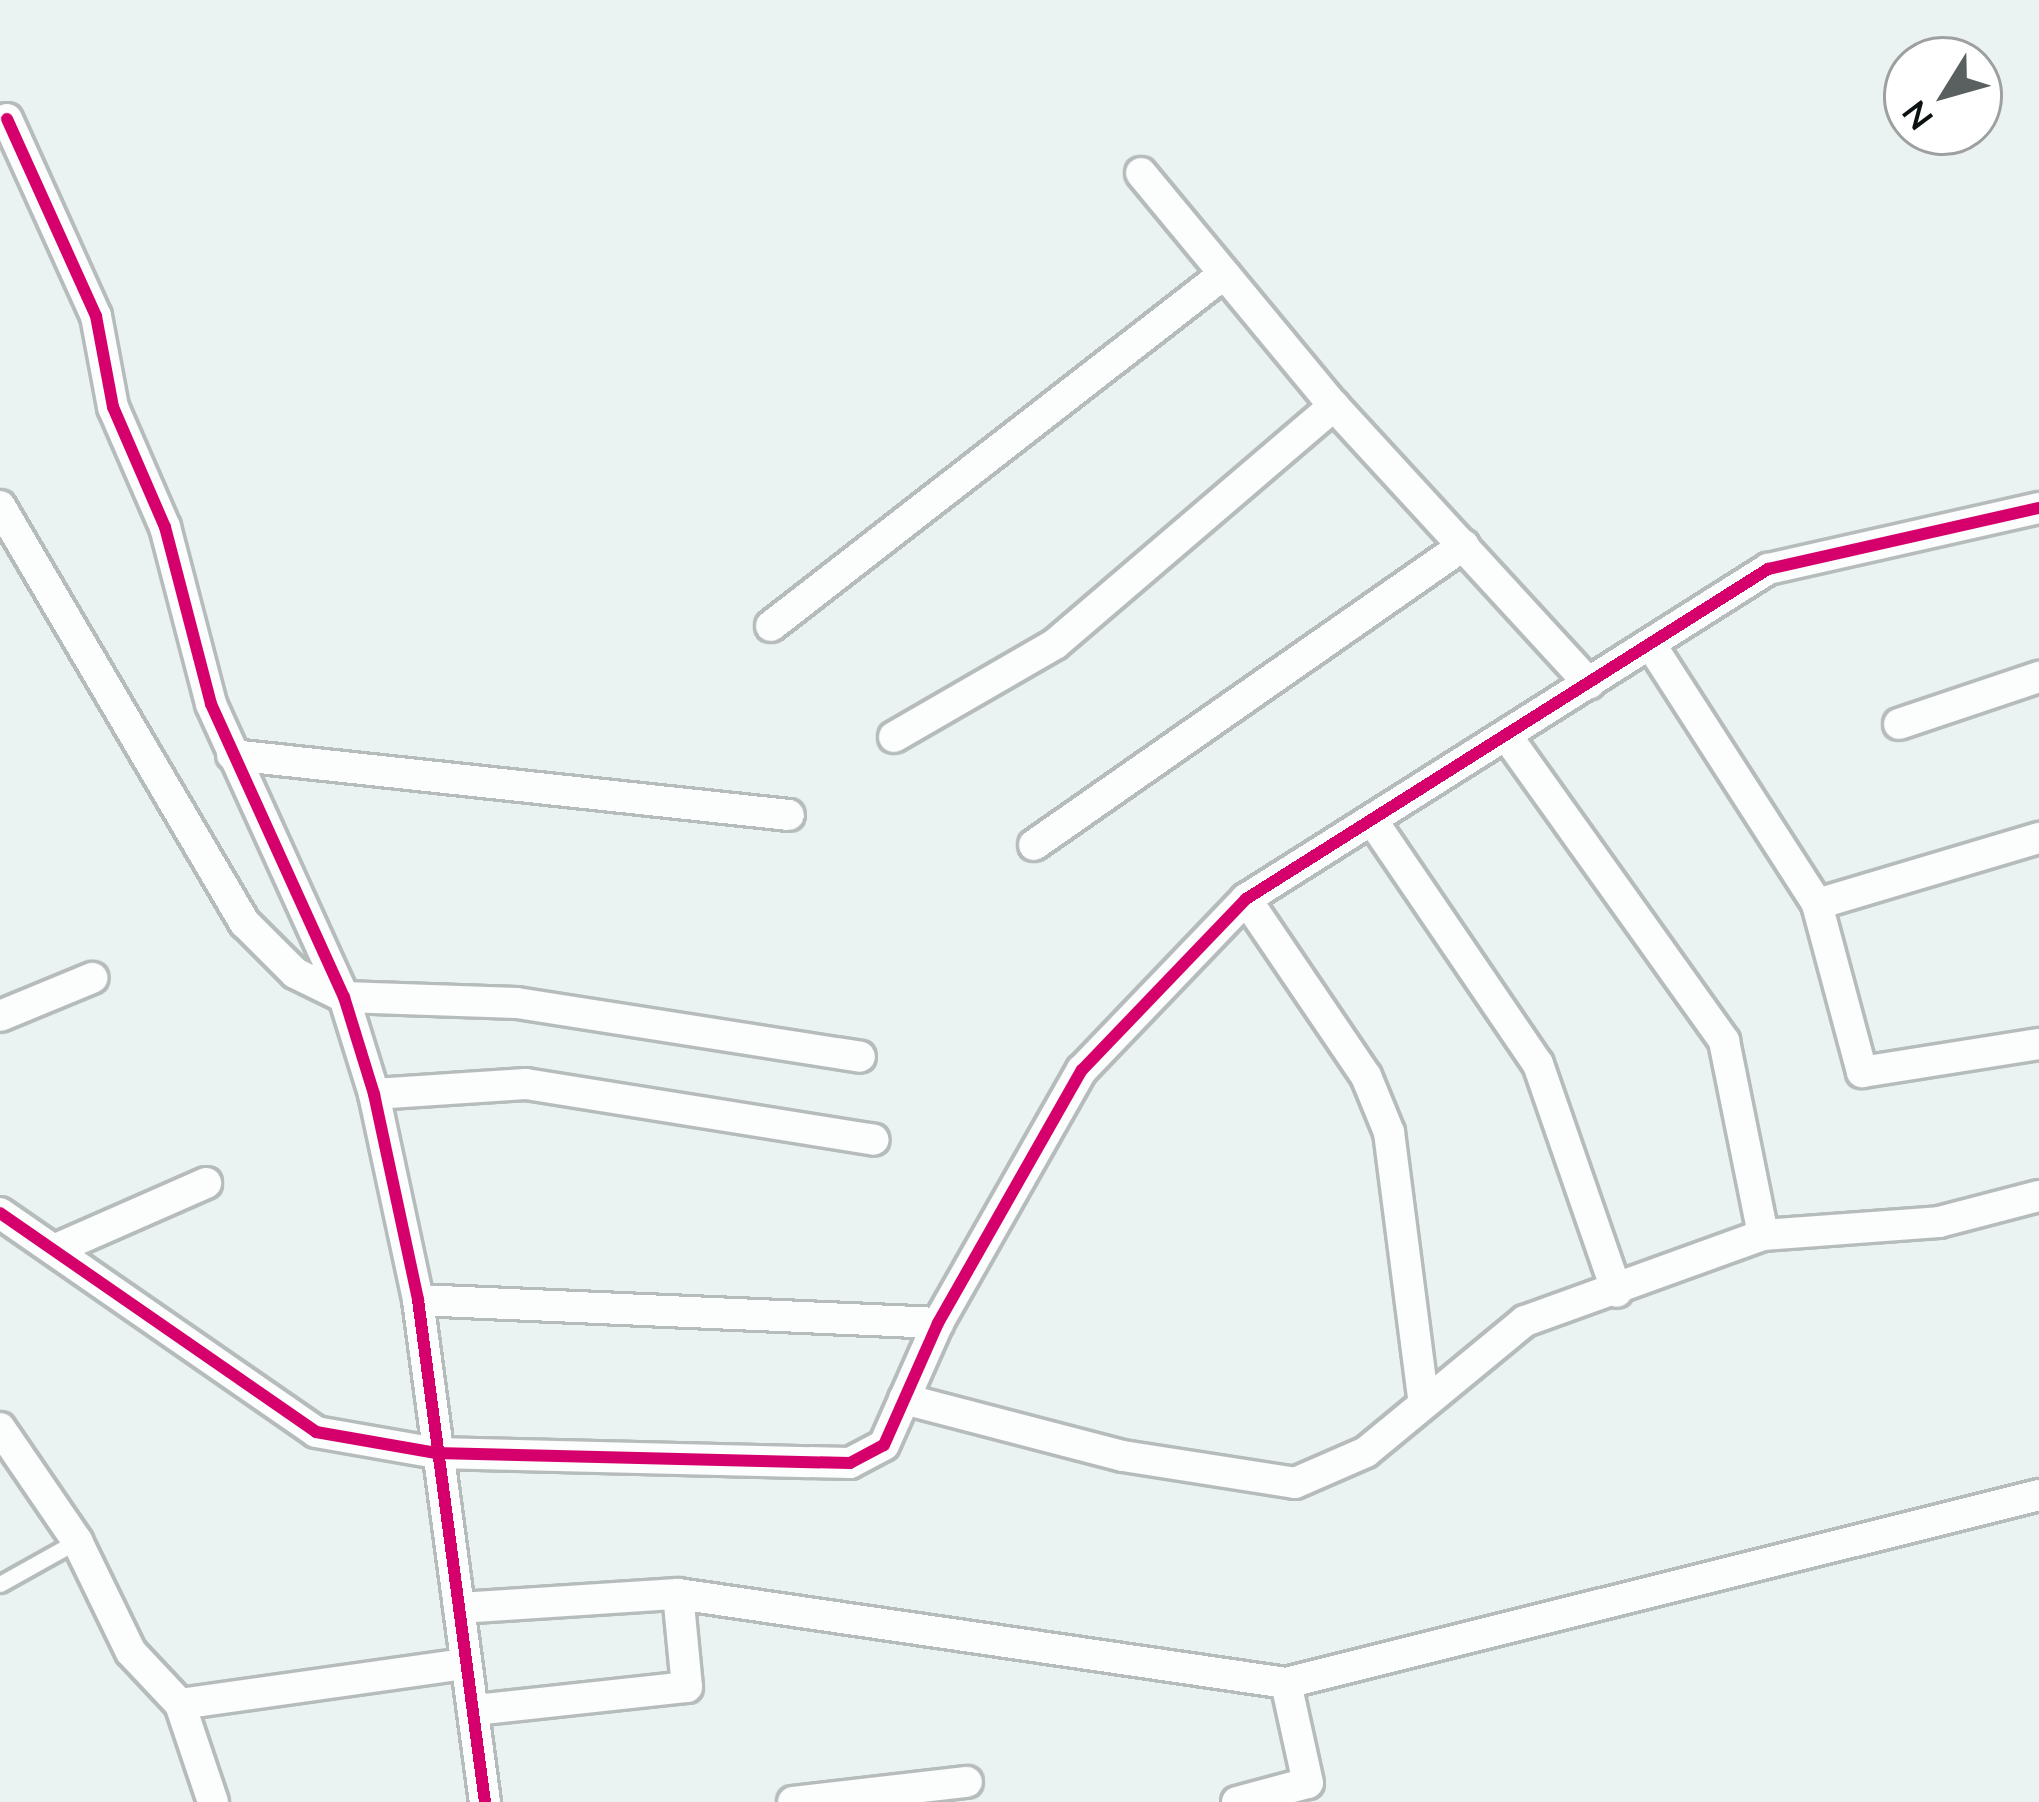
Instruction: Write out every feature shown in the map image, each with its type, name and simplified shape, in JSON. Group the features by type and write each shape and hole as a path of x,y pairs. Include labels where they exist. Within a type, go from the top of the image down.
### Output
{"street":[{"path":"7,118 96,316 113,407 165,527 232,755 344,998 374,1094 418,1300 484,1802"},
{"path":"1141,173 1334,406 1589,683"},
{"path":"771,626 1224,274"},
{"path":"894,737 1055,644 1334,406"},
{"path":"0,506 245,922 295,973 344,998 500,1001 860,1057"},
{"path":"0,1213 316,1432 436,1453 850,1463 884,1445 938,1323 1082,1070 1246,899 1768,569 2039,508"},
{"path":"1034,845 1464,545"},
{"path":"1652,645 1816,904 1862,1072 2039,1044"},
{"path":"1899,724 2039,677"},
{"path":"1506,735 1724,1041 1763,1235"},
{"path":"232,755 789,814"},
{"path":"1372,820 1538,1064 1617,1292"},
{"path":"1816,904 2039,838"},
{"path":"1246,899 1366,1076 1389,1132 1423,1397"},
{"path":"0,1016 92,978"},
{"path":"374,1094 526,1084 874,1139"},
{"path":"56,1249 206,1183"},
{"path":"904,1399 1123,1456 1295,1483 1366,1452 1423,1397 1525,1321 1617,1292 1763,1235 1939,1222 2039,1196"},
{"path":"418,1300 938,1323"},
{"path":"0,1428 77,1541 131,1652 180,1704 213,1802"},
{"path":"459,1608 678,1594 1286,1683 2039,1495"},
{"path":"475,1710 687,1687 678,1594"},
{"path":"180,1704 466,1664"},
{"path":"1237,1802 1308,1783 1286,1683"},
{"path":"793,1802 968,1782"}],"lane":[{"path":"0,1584 77,1541"}],"cycle path":[{"path":"7,119 96,316 113,407 165,527 211,704 344,997 374,1094 418,1300 485,1802"},
{"path":"0,1213 316,1432 436,1453 850,1463 884,1445 938,1323 1082,1070 1246,899 1768,569 2039,508"}]}
